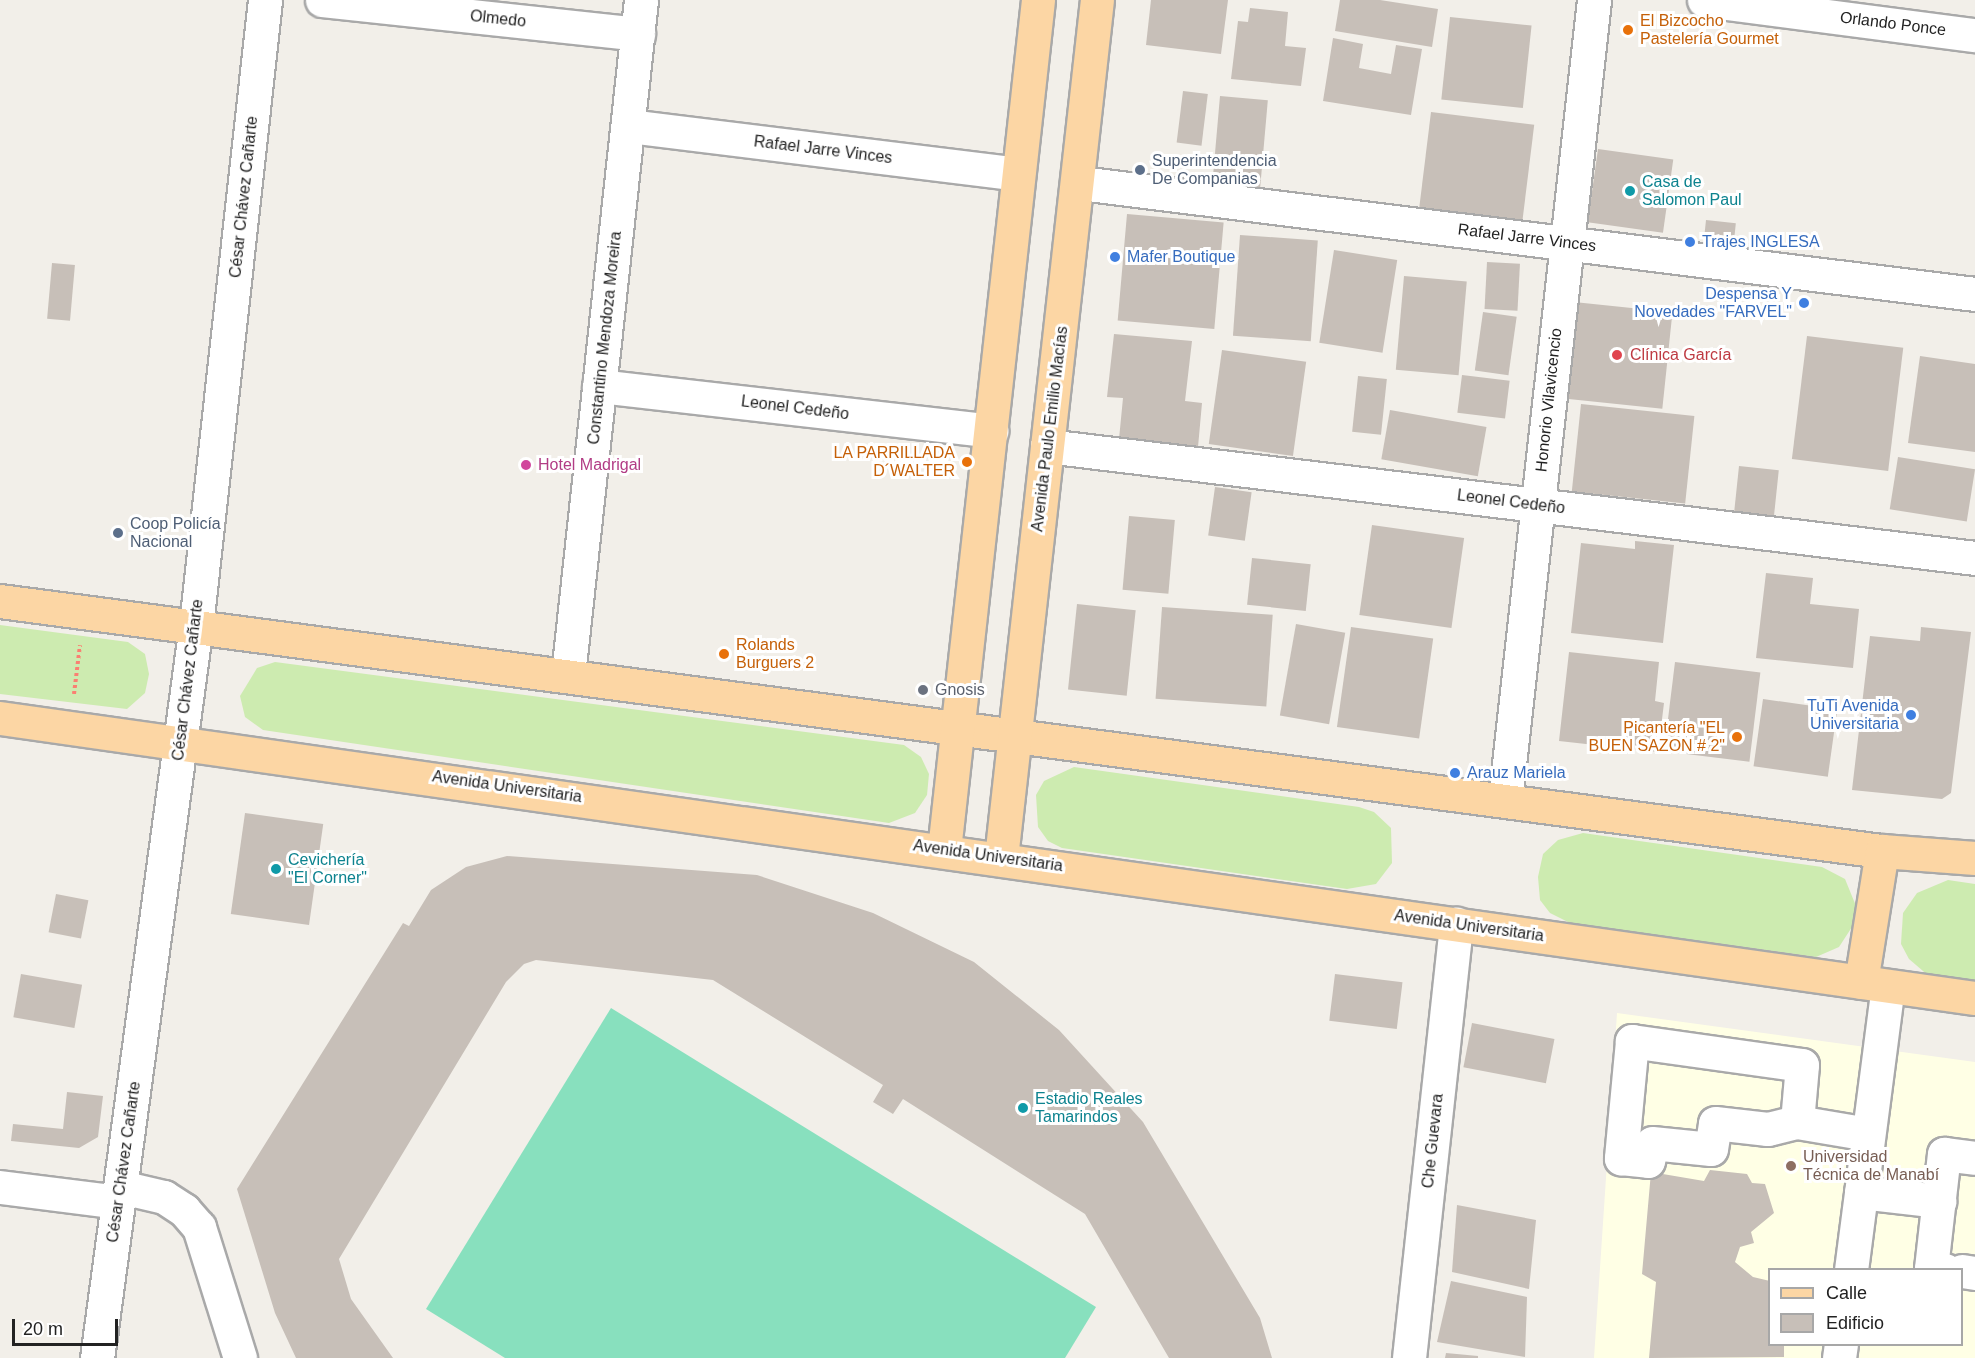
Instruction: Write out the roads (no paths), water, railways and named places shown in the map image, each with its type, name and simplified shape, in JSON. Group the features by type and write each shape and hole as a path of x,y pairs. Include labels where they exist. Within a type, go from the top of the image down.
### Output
{"main road":[{"path":"944,850 1038,0"},
{"name":"Avenida Paulo Emilio Macías","path":"1001,858 1017,735 1047,446 1080,183 1097,0"},
{"path":"0,601 568,675 961,712 1017,735 1882,851 1975,858"},
{"path":"961,712 969,709 989,721 1002,719 1019,702"},
{"name":"Avenida Universitaria","path":"0,717 180,740 1975,998"},
{"path":"1875,984 1882,851"}],"street":[{"name":"César Chávez Cañarte","path":"97,1358 196,625 266,0"},
{"name":"Olmedo","path":"322,0 638,34"},
{"name":"Constantino Mendoza Moreira","path":"568,675 641,0"},
{"name":"Honorio Vilavicencio","path":"1504,801 1594,0"},
{"name":"Orlando Ponce","path":"1704,0 1975,35"},
{"name":"Rafael Jarre Vinces","path":"628,126 1018,174"},
{"name":"Rafael Jarre Vinces","path":"1080,183 1975,294"},
{"name":"Leonel Cedeño","path":"599,386 991,431"},
{"name":"Leonel Cedeño","path":"1047,446 1975,558"},
{"name":"Che Guevara","path":"1409,1358 1456,924"},
{"path":"1851,1268 1868,1134 1875,984"},
{"path":"1797,1122 1802,1065 1632,1041 1621,1158 1648,1161 1652,1143 1711,1149 1715,1123 1768,1129 1797,1122 1868,1134"},
{"path":"1931,1268 1944,1154 1975,1158"},
{"path":"0,1188 164,1197 184,1210 200,1227 240,1358"},
{"path":"1861,1192 1939,1201"}],"place":[{"name":"El Bizcocho Pastelería Gourmet","path":"1628,30"},
{"name":"Superintendencia De Companias","path":"1140,170"},
{"name":"Casa de Salomon Paul","path":"1630,191"},
{"name":"Trajes INGLESA","path":"1690,242"},
{"name":"Mafer Boutique","path":"1115,257"},
{"name":"Despensa Y Novedades \"FARVEL\"","path":"1804,303"},
{"name":"Clínica García","path":"1617,355"},
{"name":"LA PARRILLADA D´WALTER","path":"967,462"},
{"name":"Hotel Madrigal","path":"526,465"},
{"name":"Coop Policía Nacional","path":"118,533"},
{"name":"Rolands Burguers 2","path":"724,654"},
{"name":"Gnosis","path":"923,690"},
{"name":"TuTi Avenida Universitaria","path":"1911,715"},
{"name":"Picantería \"EL BUEN SAZON # 2\"","path":"1737,737"},
{"name":"Arauz Mariela","path":"1455,773"},
{"name":"Cevichería \"El Corner\"","path":"276,869"},
{"name":"Estadio Reales Tamarindos","path":"1023,1108"},
{"name":"Universidad Técnica de Manabí","path":"1791,1166"}]}
